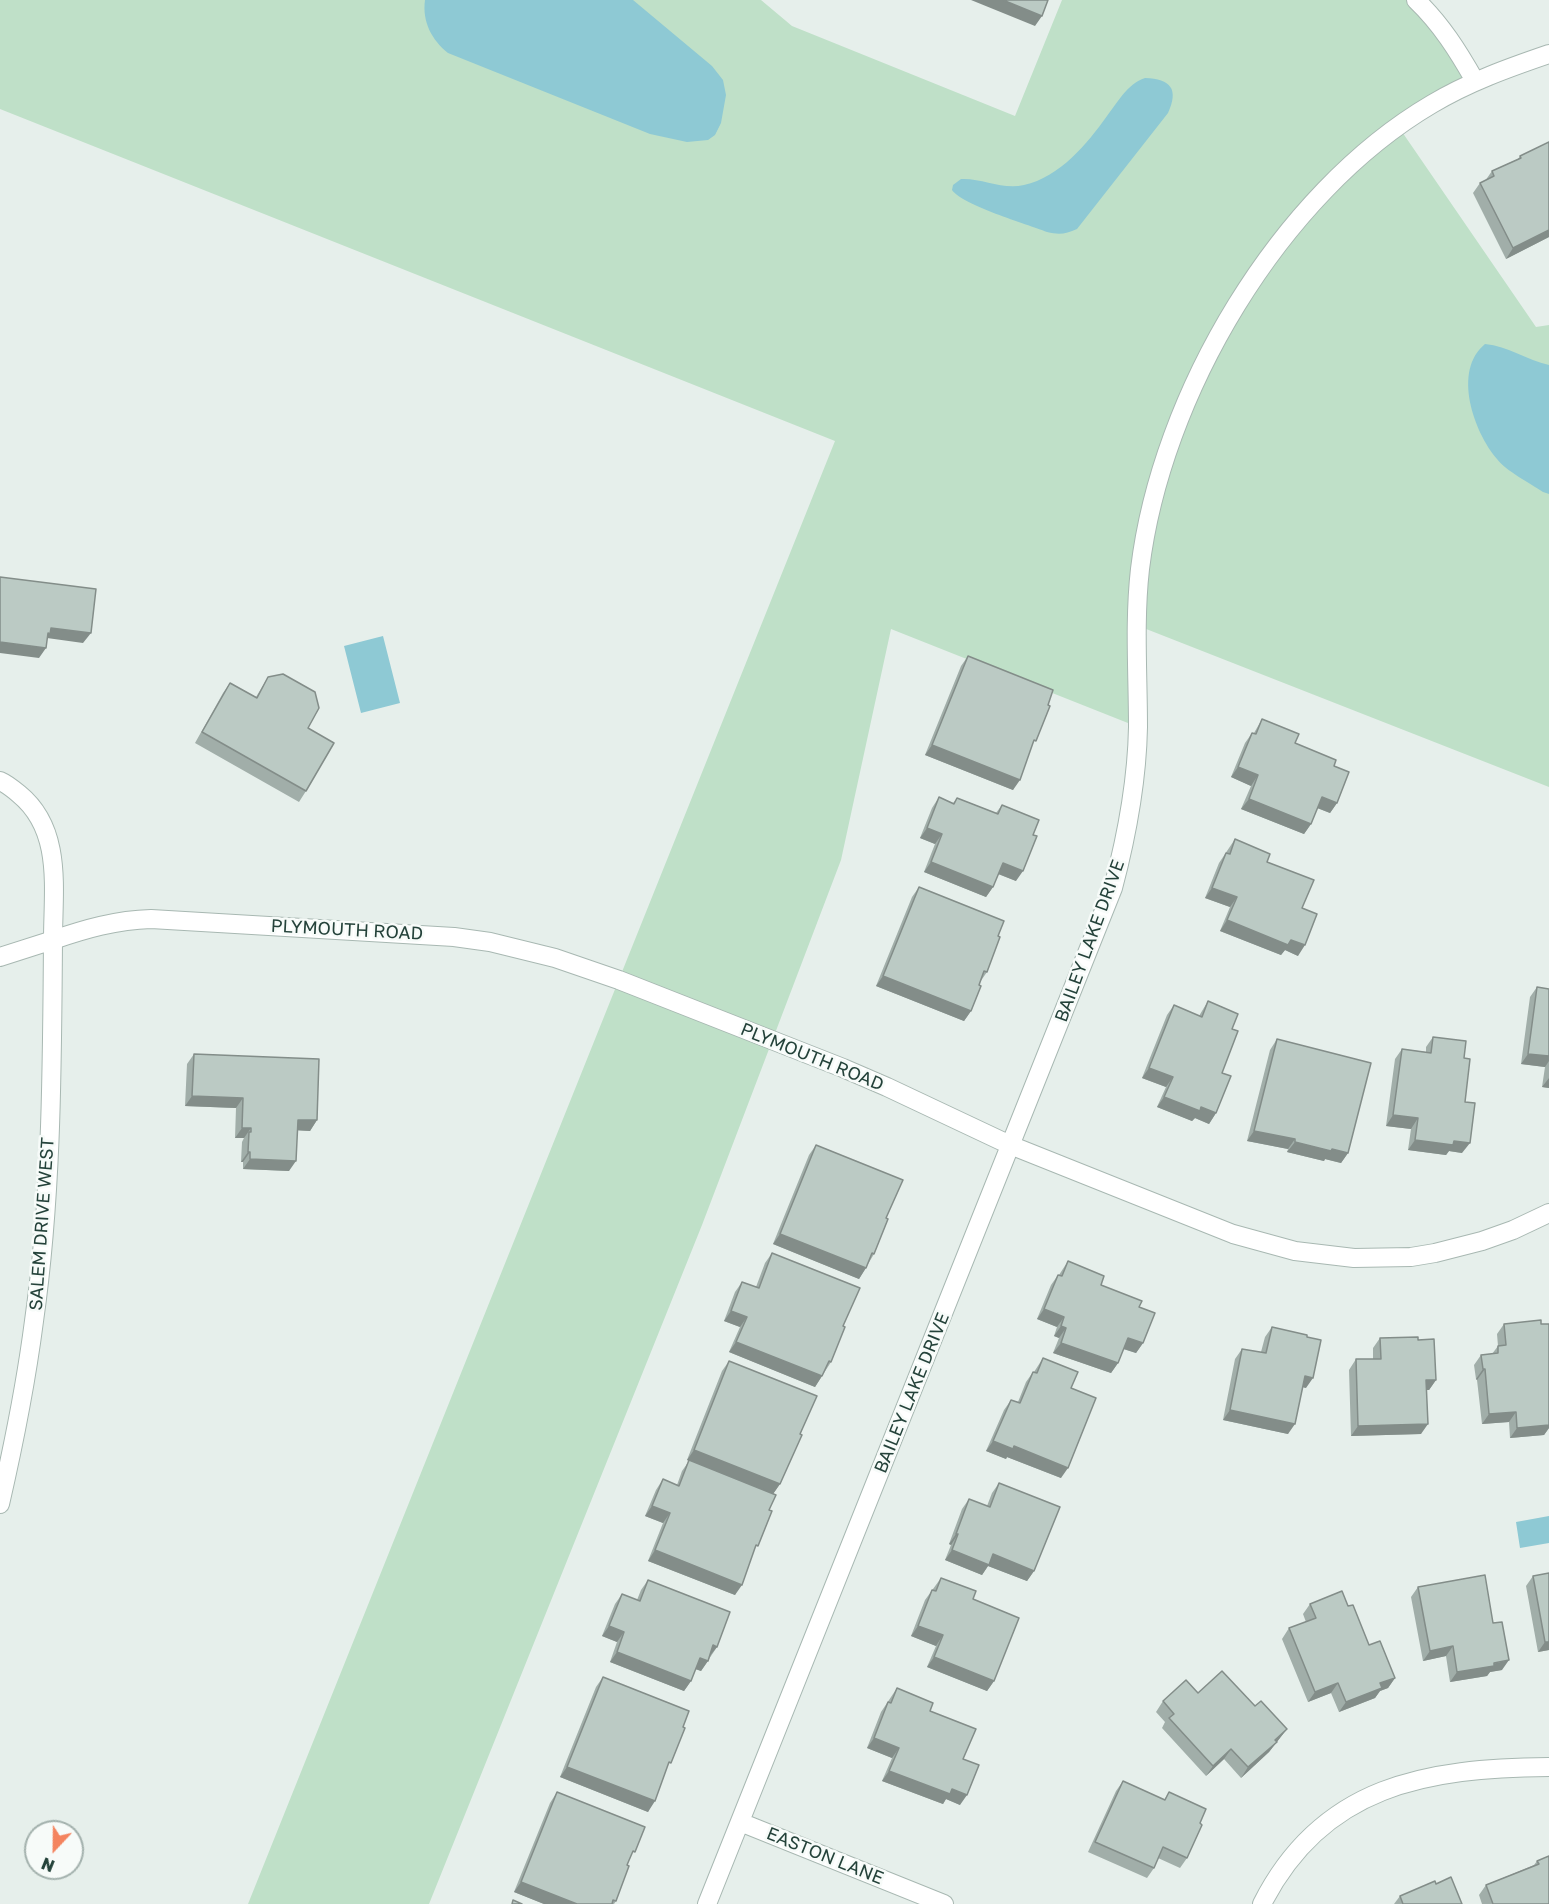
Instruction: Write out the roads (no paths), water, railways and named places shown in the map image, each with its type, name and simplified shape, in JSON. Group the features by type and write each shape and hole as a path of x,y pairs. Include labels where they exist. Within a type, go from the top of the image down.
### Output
{"street":[{"path":"1416,0 1454,43 1475,81"},
{"name":"BAILEY LAKE DRIVE","path":"707,1904 1113,888 1134,792 1137,757 1136,625 1145,536 1162,470 1192,388 1235,306 1286,235 1343,172 1398,126 1430,104 1475,81 1549,54"},
{"name":"SALEM DRIVE WEST","path":"0,781 6,783 30,802 46,828 53,858 51,1101 42,1249 35,1319 17,1430 0,1504"},
{"name":"PLYMOUTH ROAD","path":"53,940 108,924 151,919 424,934 490,942 555,958 619,980 878,1083 1011,1145 1233,1234 1274,1246 1322,1256 1383,1258 1436,1254 1499,1235 1549,1213"},
{"path":"0,957 53,940"},
{"path":"1262,1904 1284,1866 1312,1834 1336,1814 1365,1798 1384,1789 1426,1778 1479,1770 1549,1767"},
{"name":"EASTON LANE","path":"740,1822 944,1904"}],"water":[{"path":"425,0 633,0 712,66 723,80 726,95 721,123 715,135 708,140 687,142 650,134 448,53 429,30 425,16"},
{"path":"1145,78 1167,83 1170,87 1173,98 1168,113 1077,229 1062,234 1047,232 981,208 958,196 952,190 953,185 961,179 1016,186 1037,181 1049,175 1072,158 1128,89"},
{"path":"1485,344 1502,347 1549,365 1549,494 1518,477 1501,463 1489,447 1474,418 1468,385 1470,370 1475,356"},
{"path":"383,636 400,703 361,713 344,646"},
{"path":"1549,1516 1549,1543 1520,1548 1516,1522"}]}
